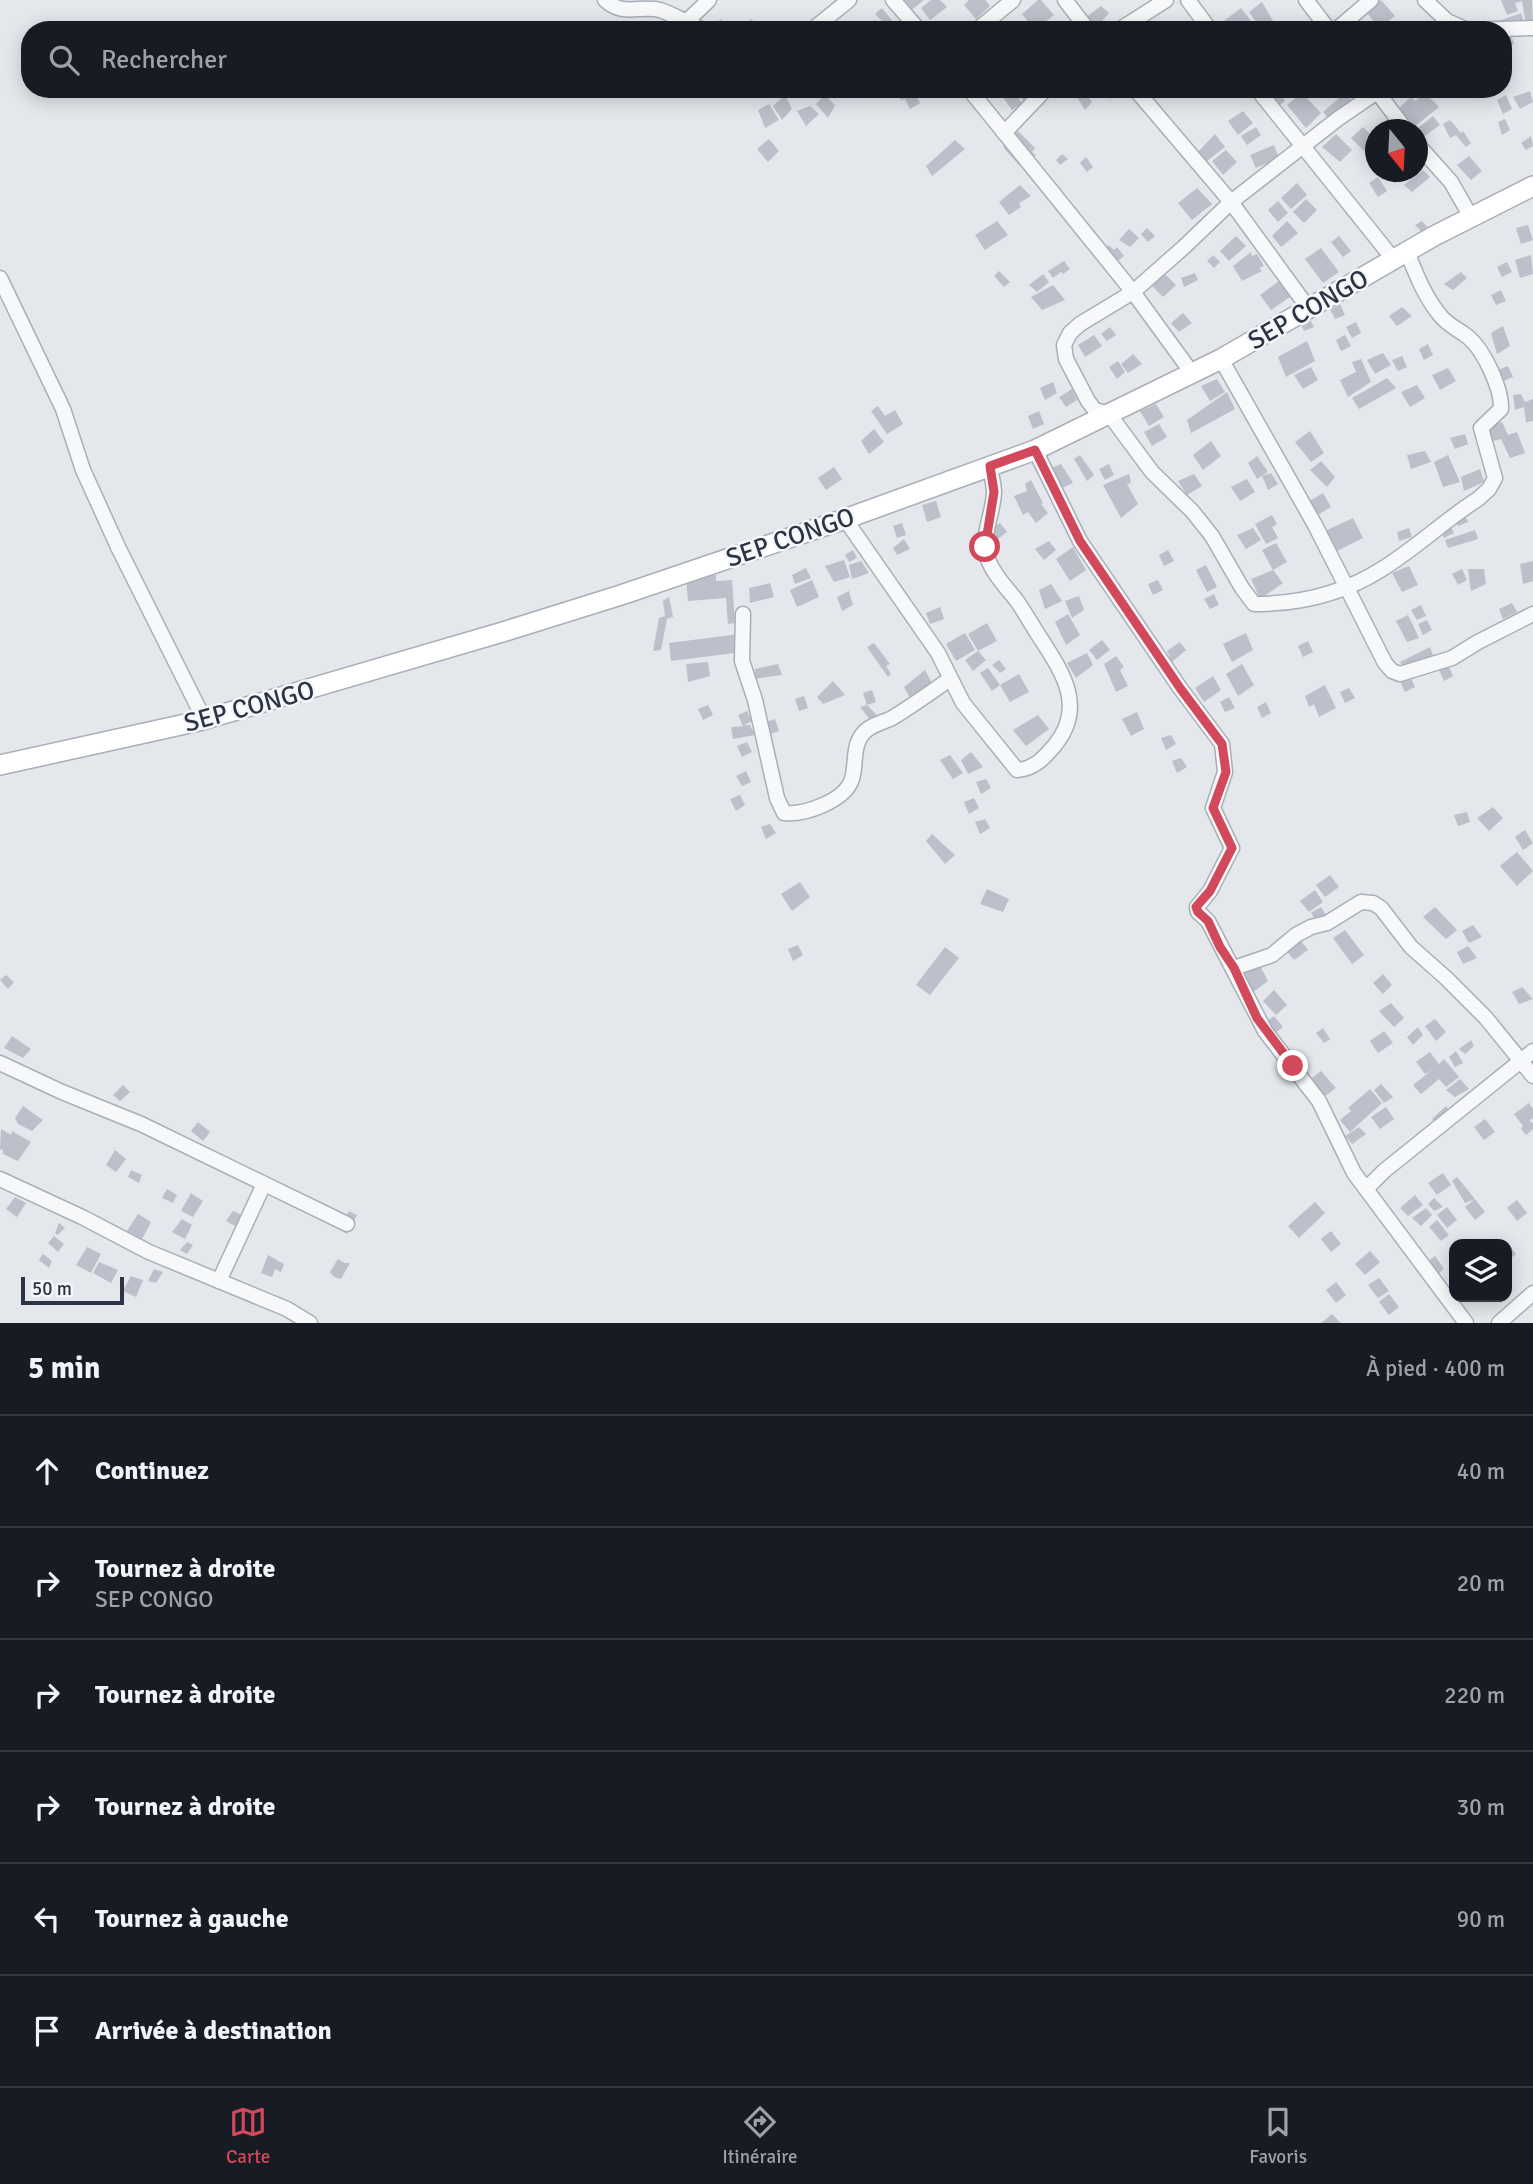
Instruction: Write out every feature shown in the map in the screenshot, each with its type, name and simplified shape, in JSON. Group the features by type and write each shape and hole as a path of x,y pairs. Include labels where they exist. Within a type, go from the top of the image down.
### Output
{"street":[{"path":"605,0 608,4 633,11 660,10 684,21"},
{"path":"687,21 709,0"},
{"path":"823,21 849,0"},
{"path":"893,0 911,21"},
{"path":"988,21 1013,0"},
{"path":"1065,0 1081,21"},
{"path":"1133,21 1166,0"},
{"path":"1188,0 1203,21"},
{"path":"1307,0 1322,21"},
{"path":"1346,21 1371,0"},
{"path":"1425,0 1447,21"},
{"path":"1512,29 1533,28"},
{"path":"976,98 1133,292 1192,373"},
{"path":"1004,133 1037,98"},
{"path":"1143,98 1231,202 1309,309"},
{"path":"1264,98 1302,146 1401,256 1424,294 1450,326 1474,342 1492,375 1500,397 1501,410 1480,428 1495,478 1489,489 1397,559 1347,588 1319,597 1254,604 1212,536 1152,472 1109,414 1095,410 1088,401 1066,359 1064,345 1070,333 1080,324 1133,292 1231,202 1302,146 1367,98"},
{"path":"1381,98 1398,119"},
{"path":"1428,157 1451,183 1471,217"},
{"name":"SEP CONGO","path":"0,765 205,720 519,627 845,519 1035,450 1222,359 1471,217 1533,186"},
{"path":"0,278 63,409 83,470 118,547 205,720"},
{"path":"1222,359 1315,525 1385,663 1392,671 1400,674 1452,658 1533,614"},
{"path":"1035,450 1080,541 1180,688 1222,744 1226,772 1213,808 1232,848 1210,891 1196,907 1198,912 1208,921 1257,1018 1319,1101 1345,1157 1377,1206 1466,1323"},
{"path":"845,519 938,653 963,703 1017,769 1027,769 1034,766 1061,737 1070,704 1066,682 1057,662 994,572 988,559 985,547 994,492 990,466"},
{"path":"743,614 742,661 755,700 776,797 784,813 808,811 842,794 852,781 855,755 861,736 867,729 891,718 950,679"},
{"path":"1234,968 1272,955 1296,935 1326,923 1361,902 1373,904 1381,908 1411,947 1462,992 1527,1056 1533,1076"},
{"path":"1366,1189 1384,1171 1527,1056"},
{"path":"0,1063 141,1124 347,1224"},
{"path":"0,1179 149,1252 287,1310 310,1323"},
{"path":"219,1281 264,1184"},
{"path":"1499,1323 1533,1293"}],"building":[{"path":"897,0 924,0 908,13"},
{"path":"931,0 940,0 947,7 930,20 921,8"},
{"path":"969,0 985,0 990,6 976,19 964,5"},
{"path":"1041,0 1054,15 1046,21 1028,21 1022,14"},
{"path":"1381,0 1395,16 1388,21 1373,21 1367,13"},
{"path":"1501,0 1532,0 1533,23 1526,25 1522,1 1515,3 1518,11 1507,15"},
{"path":"1262,2 1273,21 1255,21 1249,12"},
{"path":"1101,6 1109,13 1102,21 1087,21 1085,18"},
{"path":"882,8 892,21 882,21 875,14"},
{"path":"1241,8 1251,21 1224,21"},
{"path":"1521,13 1525,25 1512,25 1512,21 1499,21"},
{"path":"1530,91 1533,102 1520,109 1513,97"},
{"path":"782,98 786,98 792,109 782,120 773,106"},
{"path":"822,98 828,98 835,105 828,118 816,104"},
{"path":"901,98 918,98 920,103 910,109 905,99"},
{"path":"1003,98 1019,98 1022,103 1012,110"},
{"path":"1078,98 1089,98 1092,102 1085,110"},
{"path":"1283,98 1285,101 1271,112 1262,100"},
{"path":"1296,98 1307,98 1321,113 1306,128 1287,105"},
{"path":"1339,98 1349,98 1353,102 1331,121 1323,112"},
{"path":"1412,98 1415,101 1430,98 1439,107 1424,119 1409,119 1399,108"},
{"path":"1507,98 1512,109 1503,114 1497,100"},
{"path":"769,104 779,120 765,128 758,110"},
{"path":"810,106 819,114 806,126 797,111"},
{"path":"1243,111 1253,123 1238,135 1228,121"},
{"path":"1433,116 1440,125 1428,134 1428,120"},
{"path":"1505,119 1510,130 1502,135 1498,122"},
{"path":"1450,120 1461,133 1463,131 1471,143 1466,147 1456,135 1450,138 1443,124"},
{"path":"1256,127 1261,135 1247,145 1241,136"},
{"path":"1363,127 1365,129 1365,152 1351,138"},
{"path":"1018,131 1035,148 1032,152 1036,155 1030,160 1027,157 1019,165 1003,147"},
{"path":"1215,134 1225,147 1203,164 1196,154"},
{"path":"1336,134 1352,150 1340,162 1322,147"},
{"path":"1531,136 1533,146 1526,150 1521,143"},
{"path":"769,139 779,151 768,162 757,149"},
{"path":"955,140 965,149 932,176 926,166"},
{"path":"1274,145 1279,158 1256,168 1250,155"},
{"path":"1226,150 1237,162 1223,175 1212,161"},
{"path":"1062,154 1068,159 1060,165 1056,160"},
{"path":"1469,156 1482,171 1471,180 1457,165"},
{"path":"1086,157 1093,167 1087,172 1080,163"},
{"path":"1381,182 1387,191 1378,197 1369,183"},
{"path":"1408,182 1424,182 1412,192 1404,185"},
{"path":"1297,183 1307,195 1291,209 1281,198"},
{"path":"1020,185 1031,196 1019,203 1021,207 1009,215 999,202"},
{"path":"1197,188 1212,204 1192,220 1178,203"},
{"path":"1306,199 1317,210 1304,223 1293,212"},
{"path":"1278,201 1288,213 1278,222 1268,210"},
{"path":"997,221 1008,235 985,250 975,235"},
{"path":"1287,221 1298,233 1281,247 1272,236"},
{"path":"1422,221 1431,231 1425,236 1415,225"},
{"path":"1528,225 1533,240 1521,244 1516,228"},
{"path":"1147,228 1155,236 1148,242 1141,234"},
{"path":"1129,229 1139,238 1130,247 1119,240"},
{"path":"1236,236 1246,246 1229,261 1220,251"},
{"path":"1339,236 1351,251 1343,257 1331,242"},
{"path":"1109,245 1114,250 1117,247 1124,256 1110,267 1098,254"},
{"path":"1321,248 1339,272 1323,283 1305,259"},
{"path":"1251,252 1252,256 1257,254 1264,266 1259,268 1262,271 1242,281 1233,266"},
{"path":"1213,255 1220,262 1214,268 1207,261"},
{"path":"1531,255 1533,274 1520,278 1515,260"},
{"path":"1064,261 1070,269 1053,278 1048,271"},
{"path":"1507,262 1512,272 1502,277 1497,267"},
{"path":"999,271 1010,282 1004,287 994,276"},
{"path":"1461,272 1467,278 1453,290 1444,284"},
{"path":"1164,273 1176,285 1163,297 1152,286"},
{"path":"1195,273 1198,280 1184,287 1181,278"},
{"path":"1043,274 1049,282 1037,292 1029,285"},
{"path":"1279,281 1290,297 1271,310 1260,295"},
{"path":"1053,285 1065,300 1042,310 1031,297"},
{"path":"1501,290 1506,301 1496,305 1491,295"},
{"path":"1340,304 1345,315 1335,319 1330,309"},
{"path":"1402,307 1412,316 1397,326 1389,316"},
{"path":"1183,313 1192,323 1179,332 1171,323"},
{"path":"1308,316 1314,327 1304,331 1299,321"},
{"path":"1356,322 1361,333 1352,338 1346,327"},
{"path":"1503,326 1510,346 1497,354 1491,333"},
{"path":"1110,327 1116,335 1107,341 1101,334"},
{"path":"1094,335 1102,346 1085,357 1078,345"},
{"path":"1345,335 1351,346 1341,351 1336,340"},
{"path":"1307,341 1315,361 1286,377 1278,357"},
{"path":"1428,344 1433,355 1424,360 1419,349"},
{"path":"1383,353 1391,365 1375,374 1367,360"},
{"path":"1133,354 1142,364 1128,373 1121,364"},
{"path":"1402,356 1407,367 1398,371 1392,360"},
{"path":"1361,359 1371,382 1348,397 1340,380 1356,372 1352,362"},
{"path":"1118,361 1125,372 1117,379 1109,367"},
{"path":"1508,366 1513,377 1504,381 1498,370"},
{"path":"1311,367 1318,380 1303,389 1294,375"},
{"path":"1448,368 1456,381 1440,390 1432,375"},
{"path":"1387,378 1396,388 1359,409 1352,398"},
{"path":"1217,379 1225,392 1210,401 1201,386"},
{"path":"1053,382 1057,393 1045,400 1040,388"},
{"path":"1417,385 1425,398 1410,407 1401,392"},
{"path":"1072,389 1077,400 1066,407 1059,397"},
{"path":"1227,392 1235,409 1191,433 1187,420"},
{"path":"1521,394 1525,402 1533,399 1533,421 1526,422 1524,407 1515,410 1513,395"},
{"path":"1156,404 1164,417 1149,426 1140,411"},
{"path":"878,406 885,416 895,410 903,424 887,434 871,411"},
{"path":"1039,411 1044,424 1033,429 1028,416"},
{"path":"1502,422 1508,435 1517,432 1525,453 1510,458 1501,439 1489,442 1484,427"},
{"path":"1159,424 1167,437 1152,446 1144,432"},
{"path":"874,429 884,442 869,454 861,441"},
{"path":"1310,431 1324,453 1311,462 1295,442"},
{"path":"1465,434 1468,444 1455,449 1450,438"},
{"path":"1211,441 1221,456 1203,470 1193,455"},
{"path":"1425,451 1431,462 1411,469 1407,455"},
{"path":"1080,455 1094,475 1087,481 1074,459"},
{"path":"1448,455 1460,482 1443,487 1434,462"},
{"path":"1257,456 1268,472 1257,479 1248,463"},
{"path":"1321,461 1335,477 1327,487 1310,470"},
{"path":"1061,464 1073,483 1058,490 1047,470"},
{"path":"1109,464 1114,475 1105,480 1099,469"},
{"path":"834,467 842,479 826,490 818,478"},
{"path":"1480,469 1484,482 1464,491 1461,477"},
{"path":"1271,473 1278,484 1268,490 1262,476"},
{"path":"1129,474 1131,483 1127,484 1138,504 1121,518 1103,485"},
{"path":"1194,474 1202,486 1187,495 1178,481"},
{"path":"1247,479 1255,492 1240,501 1231,487"},
{"path":"1031,480 1043,503 1041,504 1048,513 1036,523 1028,512 1023,515 1014,496 1027,491 1025,484"},
{"path":"1323,493 1331,507 1316,516 1308,502"},
{"path":"936,501 941,517 927,522 922,505"},
{"path":"1463,511 1468,522 1458,526 1453,515"},
{"path":"1272,515 1277,524 1272,527 1278,538 1266,544 1255,524"},
{"path":"1353,518 1363,538 1337,551 1325,531"},
{"path":"902,523 906,535 897,538 893,526"},
{"path":"1000,523 1007,532 994,542 986,531"},
{"path":"1449,523 1454,533 1444,538 1439,527"},
{"path":"1253,528 1261,540 1246,549 1237,535"},
{"path":"1409,528 1412,537 1399,541 1397,532"},
{"path":"1475,530 1478,539 1448,548 1445,540"},
{"path":"904,539 910,549 897,555 893,548"},
{"path":"1049,541 1056,550 1044,560 1035,549"},
{"path":"1276,543 1287,562 1273,570 1262,550"},
{"path":"1073,547 1086,570 1070,581 1056,559"},
{"path":"853,550 857,558 849,562 845,555"},
{"path":"1168,550 1174,561 1164,566 1159,555"},
{"path":"844,560 850,577 834,582 825,566"},
{"path":"861,561 869,573 852,579 849,565"},
{"path":"1533,561 1533,581 1523,584 1520,564"},
{"path":"1206,565 1217,587 1207,592 1196,570"},
{"path":"1409,566 1418,585 1402,592 1392,573"},
{"path":"806,568 811,578 795,584 792,575"},
{"path":"1462,569 1467,580 1458,585 1452,574"},
{"path":"1468,569 1484,569 1486,584 1471,591"},
{"path":"1273,570 1283,583 1260,599 1251,579"},
{"path":"716,575 716,581 732,580 735,623 728,624 726,598 688,601 686,577"},
{"path":"812,580 819,597 797,607 790,590"},
{"path":"1158,580 1163,590 1153,595 1148,584"},
{"path":"770,583 774,597 750,603 749,588"},
{"path":"1051,584 1062,601 1045,609 1039,590"},
{"path":"849,591 853,605 842,611 837,597"},
{"path":"1214,594 1219,605 1210,609 1204,599"},
{"path":"1079,596 1084,610 1072,618 1065,601"},
{"path":"669,597 673,617 667,619 661,650 653,651 659,618 665,616 663,601"},
{"path":"1512,603 1517,612 1503,619 1499,609"},
{"path":"1421,605 1426,616 1417,620 1411,610"},
{"path":"940,607 944,619 930,624 926,613"},
{"path":"1068,614 1080,635 1066,645 1055,622"},
{"path":"1408,615 1419,638 1407,642 1396,621"},
{"path":"1427,620 1432,630 1423,635 1418,624"},
{"path":"987,623 997,641 978,651 968,634"},
{"path":"965,633 975,650 956,661 946,644"},
{"path":"1246,633 1253,650 1232,662 1223,644"},
{"path":"739,634 742,652 671,661 669,643"},
{"path":"1102,640 1110,650 1097,660 1089,650"},
{"path":"1308,641 1313,652 1303,657 1298,646"},
{"path":"1180,642 1186,650 1172,662 1167,651"},
{"path":"874,643 890,664 886,666 891,674 888,677 867,647"},
{"path":"1430,647 1436,665 1408,675 1400,662"},
{"path":"978,651 986,660 973,671 965,660"},
{"path":"1087,653 1093,665 1076,678 1067,663"},
{"path":"1116,656 1124,667 1120,670 1128,686 1116,692 1104,664"},
{"path":"999,660 1006,669 1000,673 992,665"},
{"path":"708,662 710,676 688,682 686,664"},
{"path":"778,664 782,675 754,679 755,669"},
{"path":"1242,664 1254,685 1238,696 1226,674"},
{"path":"1448,665 1453,676 1444,681 1439,670"},
{"path":"988,668 1000,685 992,691 980,673"},
{"path":"925,670 934,687 910,698 904,687"},
{"path":"1019,674 1029,692 1010,702 1000,685"},
{"path":"1213,676 1221,690 1204,702 1195,688"},
{"path":"1410,676 1415,687 1405,692 1400,681"},
{"path":"833,681 845,695 823,704 817,697"},
{"path":"1325,685 1336,708 1319,717 1314,704 1309,707 1305,696"},
{"path":"1349,688 1355,698 1345,703 1340,692"},
{"path":"872,690 876,702 867,705 863,693"},
{"path":"804,696 808,708 799,711 795,699"},
{"path":"1229,697 1235,708 1225,712 1220,702"},
{"path":"1266,702 1271,713 1262,718 1257,707"},
{"path":"708,705 713,715 703,720 698,709"},
{"path":"867,705 881,719 872,722 860,707"},
{"path":"747,711 752,721 744,725 750,725 755,735 733,739 731,727 743,726 738,715"},
{"path":"1137,712 1144,729 1131,736 1122,719"},
{"path":"1038,715 1049,729 1026,746 1013,730"},
{"path":"775,719 779,731 770,734 766,722"},
{"path":"1171,735 1176,744 1166,750 1161,738"},
{"path":"747,742 752,752 742,757 737,746"},
{"path":"971,752 983,767 968,774 961,760"},
{"path":"950,755 963,773 953,779 940,760"},
{"path":"1181,758 1187,767 1177,773 1172,761"},
{"path":"746,771 751,782 742,786 736,776"},
{"path":"986,779 991,788 981,794 976,782"},
{"path":"740,795 745,805 736,811 730,799"},
{"path":"974,798 979,808 969,814 964,802"},
{"path":"1493,807 1503,818 1489,831 1477,818"},
{"path":"1467,812 1470,822 1458,826 1454,815"},
{"path":"985,819 990,828 980,834 975,822"},
{"path":"770,824 776,833 766,839 761,827"},
{"path":"1525,830 1533,843 1523,850 1515,837"},
{"path":"932,834 955,855 945,864 926,841"},
{"path":"1517,852 1533,871 1517,886 1500,866"},
{"path":"1330,875 1339,887 1325,897 1316,885"},
{"path":"800,882 810,897 792,911 781,894"},
{"path":"987,889 1009,899 1003,912 980,904"},
{"path":"1315,890 1323,902 1309,912 1300,901"},
{"path":"1321,907 1329,920 1320,926 1311,913"},
{"path":"1435,907 1457,930 1446,939 1423,917"},
{"path":"1473,925 1482,937 1469,943 1462,931"},
{"path":"1345,930 1364,955 1352,964 1333,938"},
{"path":"1299,938 1308,950 1294,960 1285,949"},
{"path":"798,945 803,955 793,961 788,949"},
{"path":"1468,946 1477,958 1463,964 1457,952"},
{"path":"945,947 959,958 930,995 916,985"},
{"path":"1259,964 1268,981 1252,993 1242,971"},
{"path":"1383,974 1392,985 1383,994 1373,983"},
{"path":"6,975 14,982 8,989 0,980"},
{"path":"1522,987 1533,999 1519,1004 1512,992"},
{"path":"1274,990 1287,1005 1276,1015 1263,1001"},
{"path":"1391,1003 1404,1018 1394,1027 1379,1011"},
{"path":"1274,1016 1283,1027 1269,1038 1260,1026"},
{"path":"1435,1019 1446,1032 1436,1041 1425,1026"},
{"path":"1418,1027 1423,1035 1413,1045 1407,1037"},
{"path":"1323,1028 1330,1039 1324,1043 1316,1033"},
{"path":"1384,1031 1393,1043 1378,1053 1370,1041"},
{"path":"12,1036 31,1049 23,1058 4,1048"},
{"path":"1471,1040 1474,1046 1465,1054 1459,1049"},
{"path":"1456,1051 1463,1063 1455,1067 1449,1057"},
{"path":"1430,1052 1439,1064 1444,1059 1459,1077 1446,1087 1439,1079 1421,1094 1413,1085 1433,1069 1425,1074 1416,1062"},
{"path":"1321,1071 1336,1088 1321,1099 1308,1081"},
{"path":"1460,1079 1469,1089 1455,1097 1446,1090"},
{"path":"1381,1084 1393,1097 1384,1103 1374,1090"},
{"path":"123,1085 130,1092 120,1101 113,1095"},
{"path":"1370,1089 1382,1103 1350,1132 1340,1120 1351,1111 1348,1108"},
{"path":"1529,1103 1533,1109 1533,1118 1529,1121 1533,1123 1533,1129 1526,1135 1514,1114"},
{"path":"23,1106 43,1120 32,1131 18,1124 15,1118"},
{"path":"1446,1106 1451,1113 1438,1124 1432,1119"},
{"path":"1386,1107 1394,1119 1380,1129 1371,1117"},
{"path":"1485,1119 1495,1132 1484,1140 1474,1127"},
{"path":"198,1122 210,1132 203,1141 191,1131"},
{"path":"1359,1127 1366,1134 1352,1144 1345,1136"},
{"path":"1,1129 11,1135 12,1131 31,1142 18,1161 3,1154 0,1149"},
{"path":"115,1150 126,1159 116,1172 106,1165"},
{"path":"131,1170 142,1175 139,1183 128,1177"},
{"path":"1443,1173 1451,1185 1437,1195 1428,1183"},
{"path":"1457,1177 1475,1199 1465,1203 1452,1181"},
{"path":"167,1189 177,1195 173,1203 162,1198"},
{"path":"191,1193 203,1201 193,1217 181,1211"},
{"path":"1415,1195 1423,1205 1408,1216 1400,1208"},
{"path":"15,1197 26,1203 17,1217 6,1209"},
{"path":"1434,1198 1443,1207 1434,1211 1428,1204"},
{"path":"1475,1199 1485,1212 1475,1220 1465,1207"},
{"path":"1517,1200 1527,1213 1517,1221 1507,1208"},
{"path":"1315,1202 1325,1213 1299,1238 1288,1226"},
{"path":"1447,1207 1457,1220 1447,1228 1437,1215"},
{"path":"1426,1208 1432,1215 1421,1226 1412,1218"},
{"path":"233,1211 242,1215 235,1226 226,1221"},
{"path":"349,1211 357,1215 347,1234 339,1229"},
{"path":"138,1214 151,1222 142,1239 127,1231"},
{"path":"182,1219 192,1225 185,1239 172,1232"},
{"path":"1437,1220 1449,1235 1441,1241 1429,1227"},
{"path":"59,1223 65,1228 58,1235 55,1233"},
{"path":"1331,1231 1341,1244 1331,1252 1321,1239"},
{"path":"54,1236 64,1244 58,1252 48,1243"},
{"path":"187,1242 193,1245 187,1254 180,1250"},
{"path":"87,1247 101,1254 91,1273 76,1265"},
{"path":"1370,1251 1380,1262 1365,1275 1355,1264"},
{"path":"43,1254 52,1261 49,1268 39,1260"},
{"path":"268,1255 284,1264 281,1272 275,1269 272,1277 261,1273"},
{"path":"1435,1256 1444,1269 1434,1277 1424,1264"},
{"path":"338,1259 350,1263 341,1279 330,1272"},
{"path":"99,1262 118,1270 111,1283 93,1273"},
{"path":"154,1269 163,1272 156,1283 148,1281"},
{"path":"131,1276 143,1280 136,1297 123,1291"},
{"path":"1379,1278 1389,1291 1378,1298 1368,1285"},
{"path":"1336,1282 1346,1295 1336,1303 1326,1290"},
{"path":"1389,1294 1399,1307 1389,1315 1379,1302"},
{"path":"1332,1314 1341,1323 1321,1323"}],"route":[{"path":"985,547 994,492 990,466 1035,450 1080,541 1180,688 1222,744 1226,772 1213,808 1232,848 1210,891 1196,907 1208,921 1214,937 1234,968 1257,1018 1293,1066"}]}
